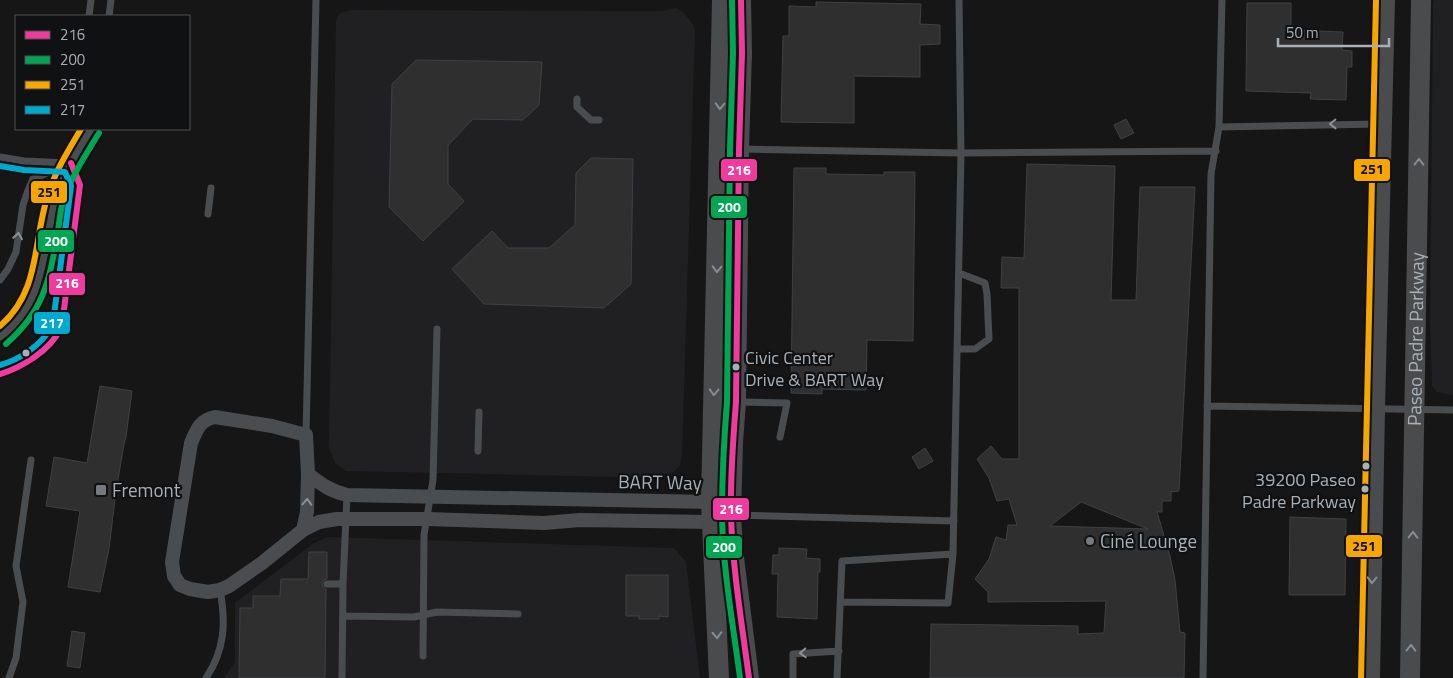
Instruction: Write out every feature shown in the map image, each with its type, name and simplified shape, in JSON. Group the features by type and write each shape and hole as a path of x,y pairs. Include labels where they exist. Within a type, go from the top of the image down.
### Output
{"main road":[{"path":"719,678 711,502 722,0"},
{"path":"741,0 742,53 738,149 736,402 731,515 733,550 749,678"},
{"name":"Paseo Padre Parkway","path":"1370,678 1385,0"},
{"name":"Paseo Padre Parkway","path":"1410,678 1421,0"}],"street":[{"path":"220,590 208,592 180,585 174,576 172,562 191,443 196,429 206,419 216,417 272,426 306,434 307,512 303,530"},
{"name":"BART Way","path":"308,474 334,492 347,495 711,502 731,515"},
{"name":"BART Way","path":"220,590 229,586 262,563 303,530 319,522 346,518 427,518 544,523 580,520 711,522 731,515"}],"lane":[{"path":"89,15 91,0"},
{"path":"109,15 111,0"},
{"path":"306,434 316,0"},
{"path":"841,602 948,603 953,554 958,349 961,153 960,0"},
{"path":"1203,678 1211,174 1219,127 1222,0"},
{"path":"577,99 578,107 591,120 598,120"},
{"path":"1219,127 1382,124"},
{"path":"0,337 10,330 21,318 31,302 40,278 55,199 71,163 90,130"},
{"path":"738,149 961,153 1216,151"},
{"path":"0,157 24,161 71,163"},
{"path":"0,280 16,252 23,205 33,179 71,163"},
{"path":"0,374 8,372 32,359 49,344 59,331 63,317 80,185 71,163"},
{"path":"208,214 212,188"},
{"path":"958,349 976,349 989,339 985,284 959,273"},
{"path":"423,656 424,535 433,480 438,329"},
{"path":"736,402 786,403 780,437"},
{"path":"1207,406 1453,410"},
{"path":"478,451 479,412"},
{"path":"9,678 16,658 23,602 16,566 31,460"},
{"path":"342,678 347,495"},
{"path":"731,515 954,520"},
{"path":"837,678 842,561 953,554"},
{"path":"327,584 344,584"},
{"path":"206,678 219,656 222,644 224,607 220,590"},
{"path":"343,616 414,616 437,612 518,614"},
{"path":"793,678 793,654 839,651"}],"shaded area":[{"path":"1434,0 1453,0 1453,395 1437,392 1432,386 1430,322"},
{"path":"677,8 688,18 695,31 682,454 680,465 667,478 346,471 335,463 329,448 336,21 339,14 350,10 660,11"},
{"path":"328,537 674,548 686,562 700,678 224,678 235,662 235,603 314,543"}],"building":[{"path":"816,2 921,4 920,24 940,25 940,44 920,45 920,77 854,76 854,123 781,122 783,36 789,36 789,6 816,7"},
{"path":"1247,3 1291,3 1291,30 1343,32 1342,50 1352,51 1352,67 1347,67 1346,100 1310,99 1311,93 1246,91"},
{"path":"416,60 542,62 539,105 523,120 473,119 448,145 448,184 464,201 423,241 389,207 392,84"},
{"path":"1126,119 1134,133 1121,139 1114,125"},
{"path":"591,158 633,159 631,284 604,308 484,304 452,269 492,231 508,248 549,248 575,225 576,173"},
{"path":"1027,164 1115,166 1111,300 1136,300 1140,187 1195,187 1179,491 1171,492 1171,501 1162,501 1162,512 1157,512 1175,580 1180,632 1185,633 1184,678 930,678 931,624 1078,626 1078,634 1104,633 1106,601 988,602 988,592 975,579 989,559 996,537 1006,540 1008,525 1017,525 1009,499 997,501 989,478 977,459 991,446 1002,459 1019,459 1019,288 1001,288 1002,257 1024,258","holes":["1081,502 1148,529 1050,526"]},
{"path":"794,168 826,168 826,174 884,175 884,172 915,172 913,341 867,340 866,390 822,389 822,394 791,393"},
{"path":"100,386 132,391 109,549 100,592 68,587 80,511 46,506 54,457 87,463"},
{"path":"925,448 933,461 919,469 912,457"},
{"path":"1290,517 1346,519 1345,595 1289,595"},
{"path":"779,548 807,549 806,558 820,559 817,619 777,617 778,574 772,574 773,555 779,555"},
{"path":"309,552 327,552 327,579 322,584 326,589 325,678 239,678 240,608 253,608 253,596 280,596 281,579 308,579"},
{"path":"626,575 668,575 668,617 659,616 659,619 639,619 639,616 626,616"},
{"path":"72,631 85,633 80,668 67,666"}],"transit line":[{"name":"200","path":"732,0 733,53 727,402 722,516 726,577 740,678"},
{"name":"216","path":"741,0 742,53 736,402 731,503 736,578 749,678"},
{"name":"251","path":"1361,678 1376,0"},
{"name":"251","path":"0,326 13,313 29,282 43,215 53,180 80,130"},
{"name":"200","path":"6,344 29,319 43,293 52,265 61,208 65,196 78,168 99,133"},
{"name":"216","path":"0,374 26,363 43,351 56,337 60,329 80,185 71,163"},
{"name":"217","path":"0,166 24,170 65,172 71,186 52,326 36,346 15,359 0,365"}],"place":[{"name":"Civic Center Drive & BART Way","path":"736,367"},
{"name":"39200 Paseo Padre Parkway","path":"1365,489"},
{"name":"Fremont","path":"101,490"},
{"name":"Ciné Lounge","path":"1090,541"}]}
